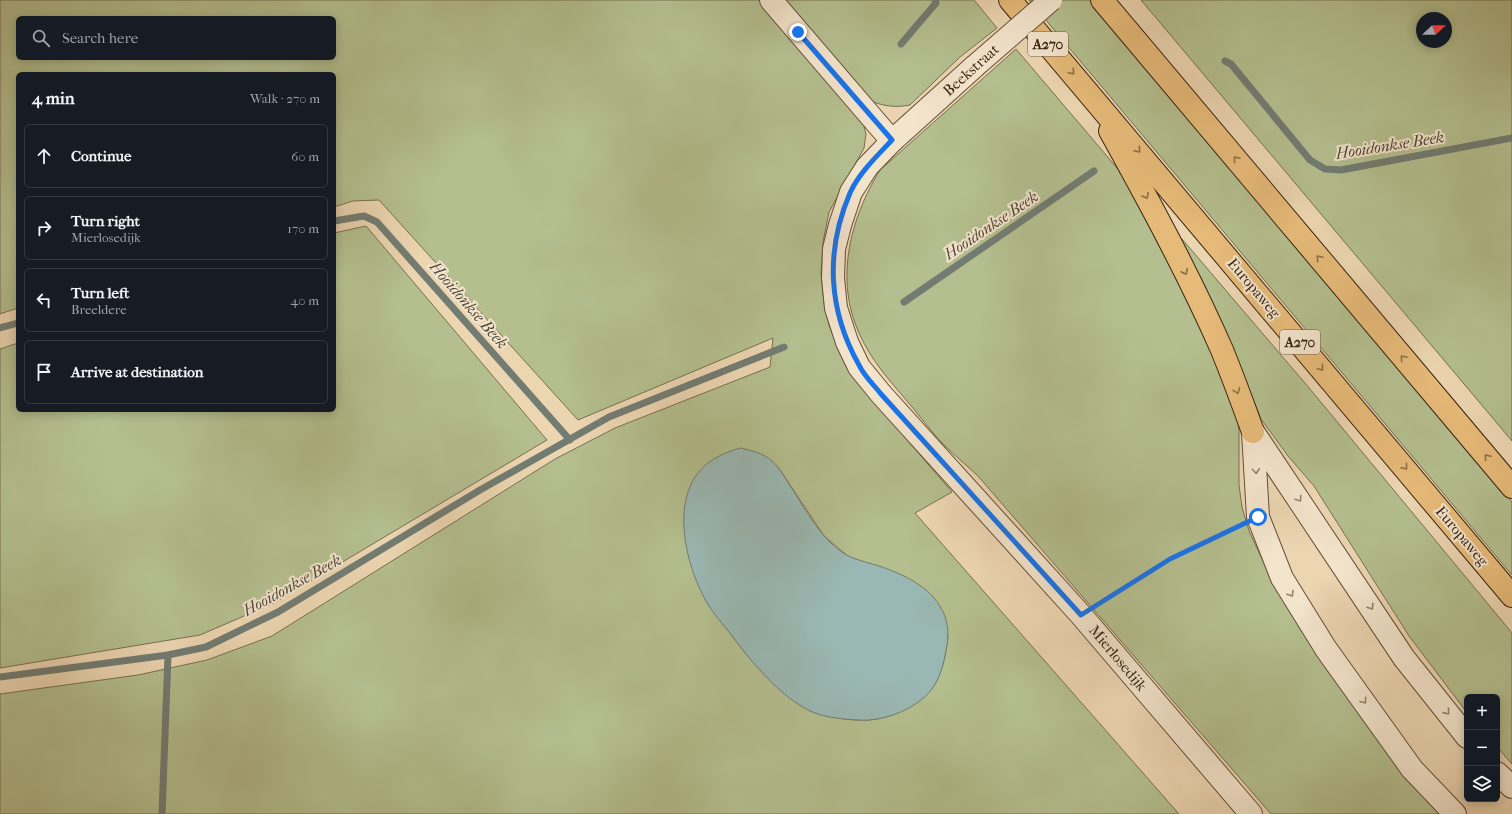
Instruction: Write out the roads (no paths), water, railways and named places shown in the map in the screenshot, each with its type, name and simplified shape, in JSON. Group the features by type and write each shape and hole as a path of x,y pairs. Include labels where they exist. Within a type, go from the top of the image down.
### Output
{"highway":[{"name":"Europaweg","path":"1010,0 1086,88 1512,596"},
{"path":"1102,0 1512,487"},
{"name":"A270","path":"1086,88 1168,237 1222,350 1253,432"}],"street":[{"path":"771,0 892,140"},
{"name":"Beekstraat","path":"892,140 1051,0"},
{"name":"Mierlosedijk","path":"892,140 867,167 850,192 834,249 833,278 836,308 847,342 859,367 881,394 1081,615 1251,814"},
{"name":"A270","path":"1253,432 1258,517 1282,578 1326,649 1412,769 1456,814"},
{"name":"A270","path":"1253,432 1404,658 1464,733"},
{"path":"1500,776 1512,787"}],"water":[{"path":"741,448 761,454 775,463 814,523 843,553 907,577 924,588 937,602 946,620 948,630 947,645 939,677 928,694 920,701 901,712 879,719 869,720 834,718 810,711 788,697 768,678 749,658 712,610 698,586 692,568 684,530 684,511 688,492 696,476 712,460 732,450"}],"waterway":[{"path":"901,44 936,3 935,0"},
{"name":"Hooidonkse Beek","path":"1225,61 1231,64 1310,160 1325,169 1341,170 1512,138"},
{"name":"Hooidonkse Beek","path":"904,302 1094,171"},
{"name":"Hooidonkse Beek","path":"336,221 364,216 377,222 570,440"},
{"name":"Hooidonkse Beek","path":"0,328 16,324"},
{"name":"Hooidonkse Beek","path":"0,677 168,655 206,647 278,612 480,490 609,417 784,347"},
{"path":"162,814 168,655"}]}
